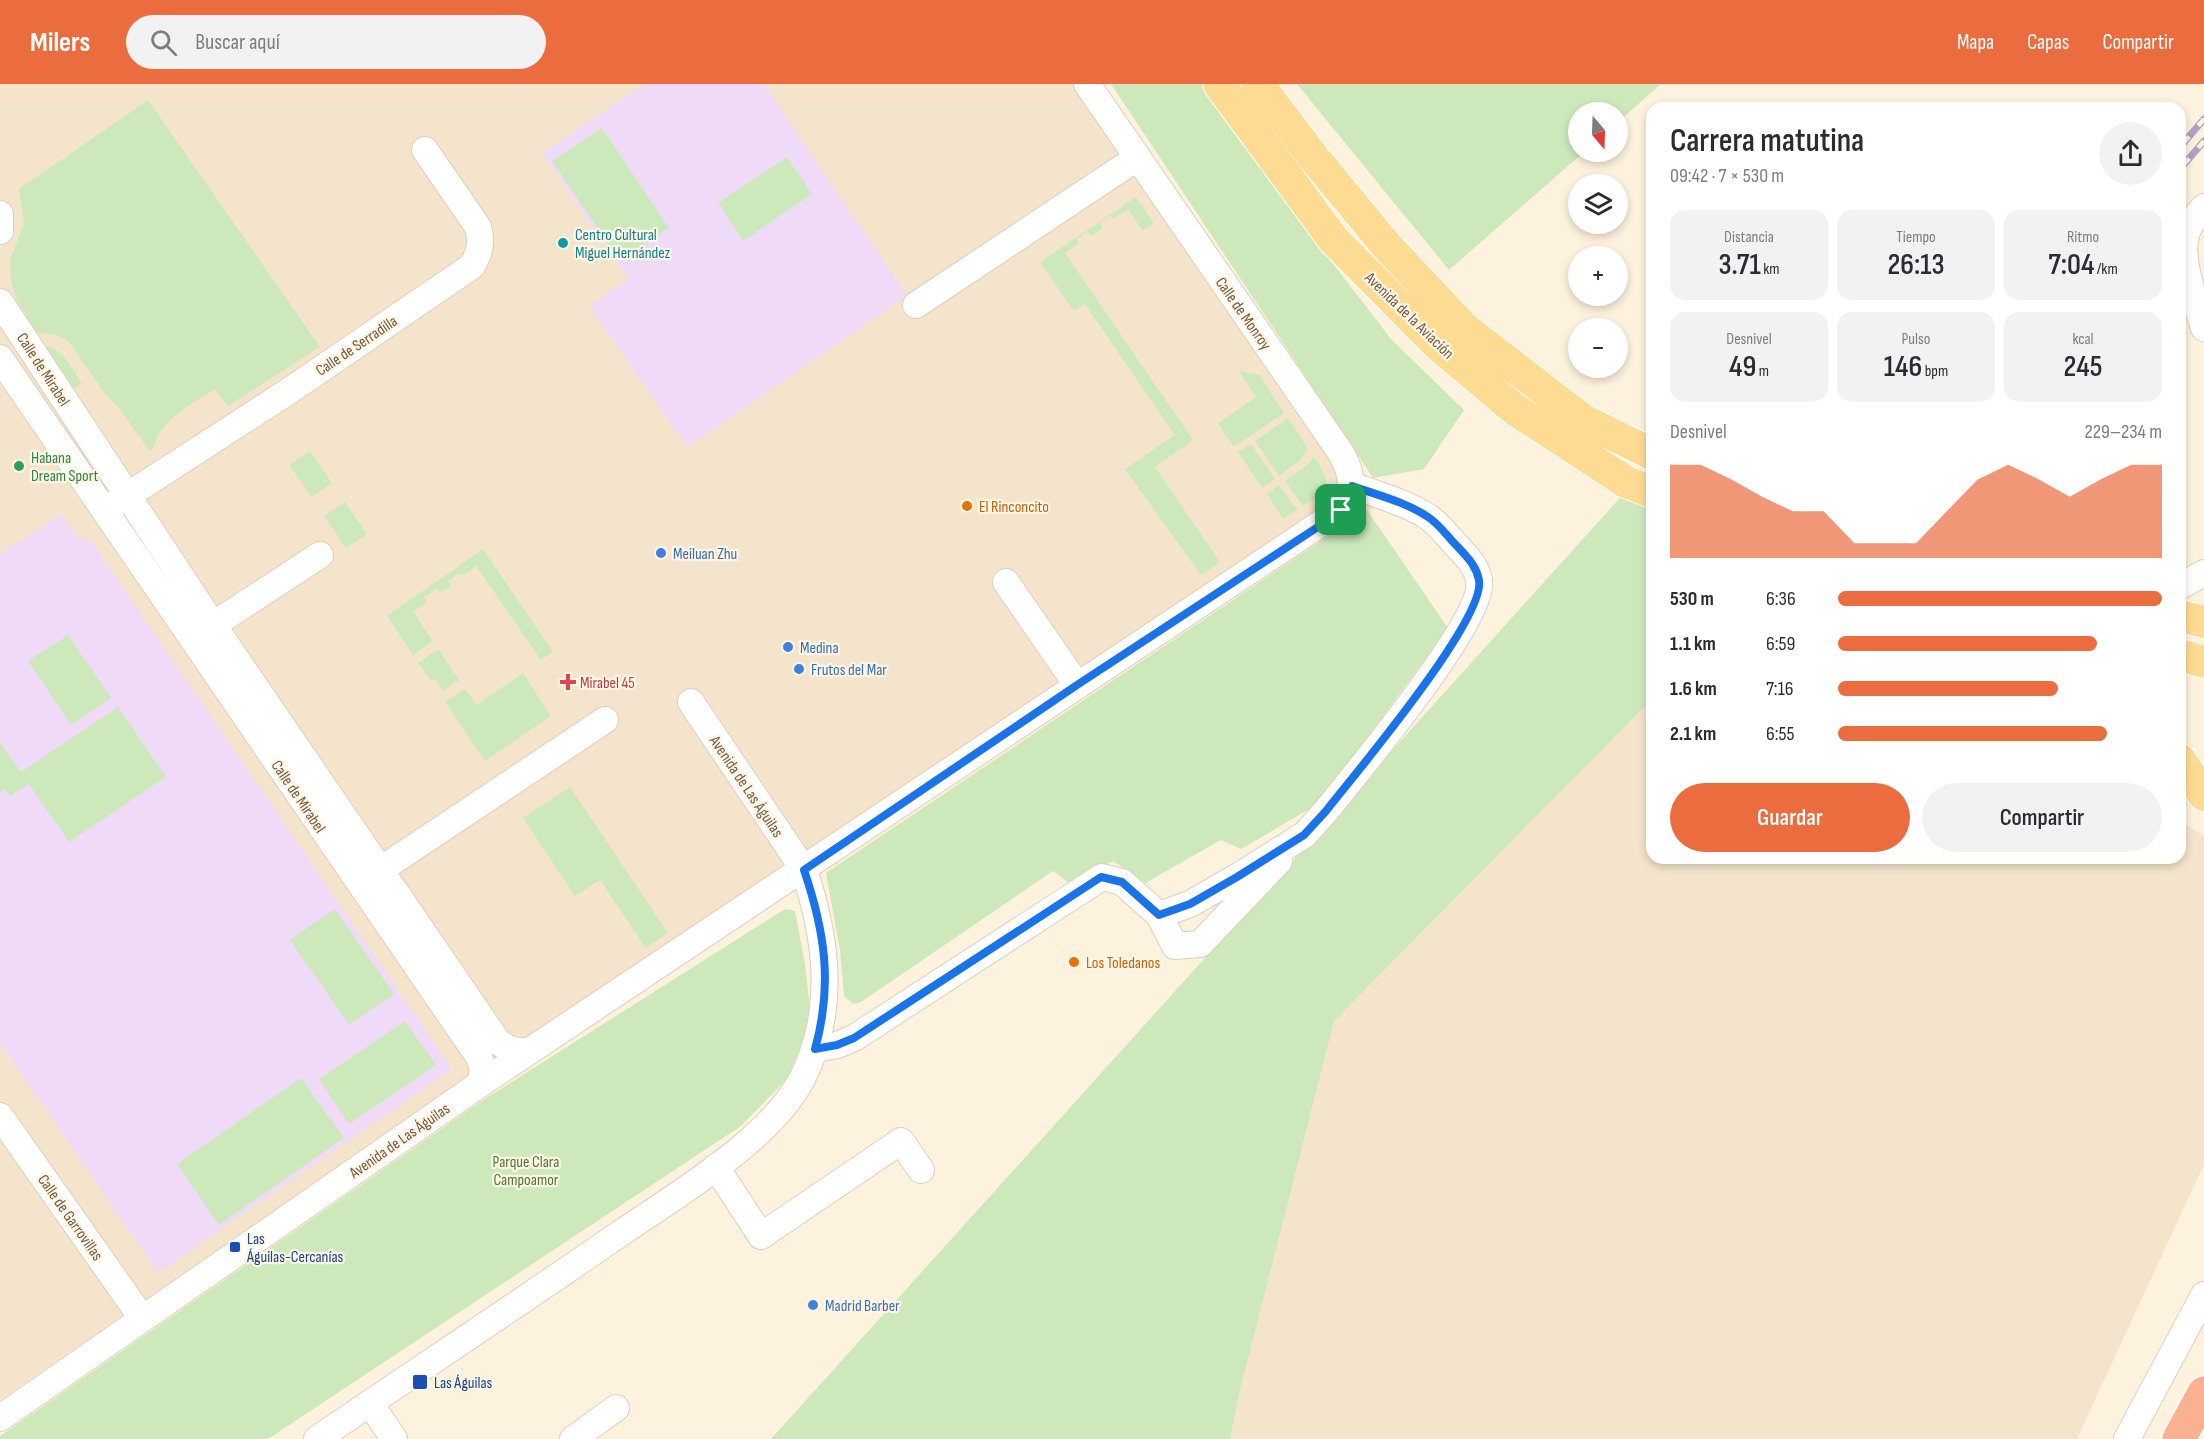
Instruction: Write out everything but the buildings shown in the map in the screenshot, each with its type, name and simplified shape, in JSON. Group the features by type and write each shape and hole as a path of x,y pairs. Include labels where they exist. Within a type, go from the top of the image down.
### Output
{"highway":[{"path":"2179,1439 2204,1393"}],"main road":[{"name":"Avenida de la Aviación","path":"1219,84 1333,239 1436,343 1514,409 1626,482 1646,490"},
{"name":"Avenida de la Aviación","path":"1258,84 1314,158 1386,245 1465,329 1583,420 1646,451"},
{"path":"2186,658 2204,662"},
{"path":"2186,769 2204,795"}],"street":[{"name":"Calle de Monroy","path":"1087,84 1341,453 1351,477"},
{"name":"Calle de Serradilla","path":"127,496 289,391 472,266 479,254 478,228 425,150"},
{"path":"916,305 1137,158"},
{"path":"2186,235 2190,224 2204,207"},
{"path":"0,214 0,231"},
{"path":"2186,261 2204,328"},
{"name":"Calle de Mirabel","path":"0,302 213,625 498,1042 512,1050 528,1052"},
{"name":"Calle de Mirabel","path":"0,358 478,1057 483,1069 480,1084"},
{"path":"815,1049 837,1045 854,1038 1101,877 1122,882 1159,915 1175,946 1200,944 1304,835 1326,811 1444,658 1471,613 1480,582 1473,562 1429,517 1351,477"},
{"name":"Avenida de Las Águilas","path":"0,1418 480,1084 804,870 1077,685 1333,517 1347,502 1351,477"},
{"path":"104,511 127,496"},
{"path":"213,625 320,555"},
{"path":"2186,583 2204,573"},
{"path":"1006,582 1077,685"},
{"name":"Avenida de Las Águilas","path":"317,1439 716,1167 767,1124 788,1100 802,1079 815,1049 825,1002 826,976 821,936 804,870 691,702"},
{"path":"380,870 605,720"},
{"path":"1159,915 1190,904 1304,835"},
{"name":"Calle de Garrovillas","path":"0,1116 142,1318"},
{"path":"716,1167 761,1236 901,1141 921,1170"},
{"path":"2127,1439 2204,1295"},
{"path":"370,1403 394,1439"},
{"path":"573,1439 616,1408"}],"shaded area":[{"path":"0,84 1076,84 1356,488 429,1104 0,1400"},
{"path":"645,84 764,84 907,296 687,447 589,306 628,279 542,153"},
{"path":"1646,495 1646,864 2186,864 2186,825 2204,836 2204,1164 2077,1439 771,1439"},
{"path":"61,514 78,538 90,539 452,1069 158,1273 0,1043 0,554"}],"green space":[{"path":"1111,84 1203,84 1296,216 1392,340 1464,410 1424,469 1373,478"},
{"path":"1297,84 1661,84 1628,113 1628,102 1568,102 1568,162 1573,162 1449,270"},
{"path":"148,100 320,347 228,406 215,389 178,413 163,429 154,448 150,451 118,407 106,395 69,342 57,335 36,333 15,296 10,260 24,223 19,189"},
{"path":"602,128 669,228 620,261 552,161"},
{"path":"787,157 812,194 743,241 718,203"},
{"path":"1136,197 1154,223 1143,231 1128,209 1113,219 1111,215 1100,223 1103,228 1091,236 1087,231 1077,239 1079,243 1065,253 1193,440 1155,467 1220,562 1201,575 1125,469 1175,435 1085,304 1074,311 1040,262"},
{"path":"49,347 64,357 82,383 72,390 44,348"},
{"path":"1239,371 1259,375 1284,413 1234,447 1218,423 1256,397"},
{"path":"1288,418 1308,449 1299,461 1279,476 1255,441"},
{"path":"1251,444 1275,479 1262,488 1238,452"},
{"path":"310,451 332,483 312,497 289,465"},
{"path":"1314,457 1324,474 1326,485 1319,495 1303,506 1285,481"},
{"path":"1637,479 1646,485 1646,705 1334,1021 1239,1394 1230,1439 771,1439"},
{"path":"1279,485 1297,510 1283,519 1267,494"},
{"path":"345,502 367,534 346,548 324,516"},
{"path":"1367,510 1448,628 1318,804 1241,849 1221,840 1145,883 1113,861 1069,883 1053,871 861,1002 853,1004 844,996 840,951 826,873"},
{"path":"483,549 553,652 541,660 476,566 462,576 459,573 448,581 451,586 440,593 437,589 424,597 427,602 413,612 433,641 413,655 387,616"},
{"path":"68,635 111,698 71,725 28,661"},
{"path":"438,649 459,680 443,691 435,679 431,681 418,663"},
{"path":"523,673 551,716 485,761 445,702 465,689 477,705"},
{"path":"118,707 166,777 69,842 29,784 10,796 5,789 0,792 0,742 21,772"},
{"path":"570,787 668,933 646,948 600,880 575,896 523,818"},
{"path":"335,909 394,994 349,1025 290,940"},
{"name":"Parque Clara Campoamor","path":"785,909 795,911 805,964 810,1009 808,1029 787,1079 741,1126 268,1439 0,1439 0,1436 480,1102"},
{"path":"405,1021 436,1065 349,1124 319,1079"},
{"path":"301,1078 344,1138 219,1225 177,1164"}],"railway":[{"path":"2186,140 2204,119"},
{"path":"2186,162 2204,141"}],"place":[{"name":"Centro Cultural Miguel Hernández","path":"563,243"},
{"name":"Habana Dream Sport","path":"19,466"},
{"name":"El Rinconcito","path":"967,506"},
{"name":"Meiluan Zhu","path":"661,553"},
{"name":"Medina","path":"788,647"},
{"name":"Frutos del Mar","path":"799,669"},
{"name":"Mirabel 45","path":"568,682"},
{"name":"Los Toledanos","path":"1074,962"},
{"name":"Las Águilas-Cercanías","path":"235,1247"},
{"name":"Madrid Barber","path":"813,1305"},
{"name":"Las Águilas","path":"420,1382"}],"route":[{"path":"1352,486 1429,517 1473,562 1480,582 1471,613 1444,658 1326,811 1304,835 1190,904 1159,915 1122,882 1101,877 854,1038 837,1045 815,1049 825,1002 826,976 821,936 804,870 1341,510 1347,502 1352,486"}]}
